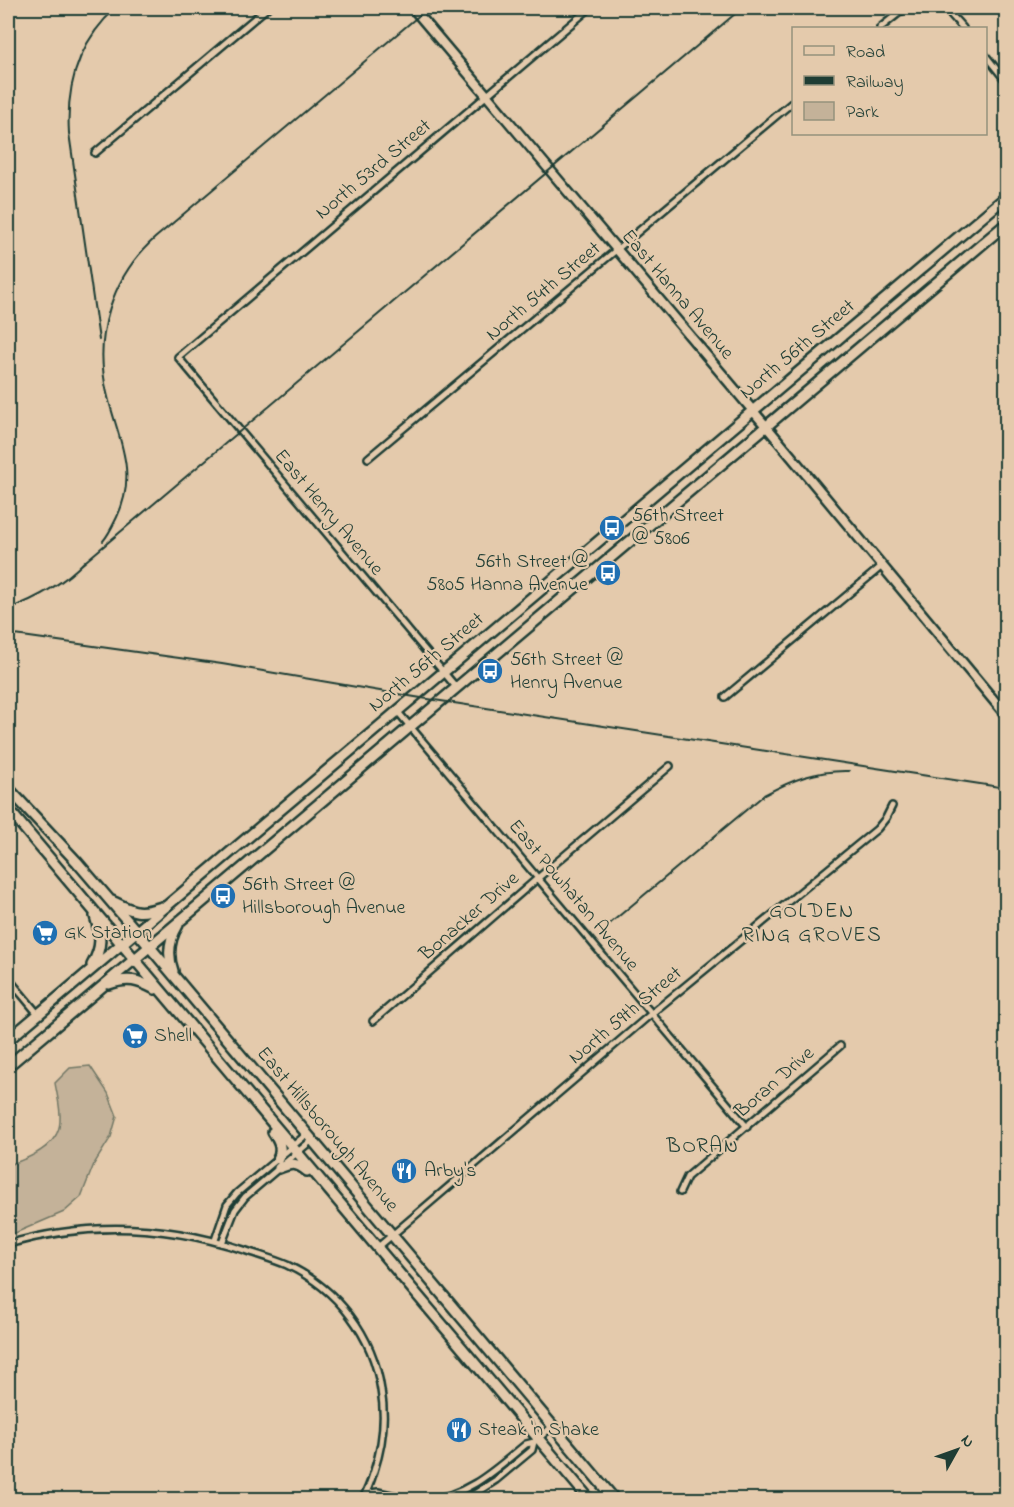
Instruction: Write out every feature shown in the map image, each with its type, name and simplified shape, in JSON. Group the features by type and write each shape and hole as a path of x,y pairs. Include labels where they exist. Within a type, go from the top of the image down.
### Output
{"main road":[{"name":"North 56th Street","path":"8,1040 1006,197"},
{"name":"North 56th Street","path":"8,1066 1006,224"},
{"path":"871,312 884,327"},
{"path":"599,542 612,556"},
{"name":"East Hillsborough Avenue","path":"8,788 77,862 149,946 615,1500"},
{"name":"East Hillsborough Avenue","path":"8,809 378,1248 536,1440 590,1500"},
{"path":"109,900 146,912 167,905"},
{"path":"87,972 100,946 100,933 93,912"},
{"path":"177,979 170,964 169,947 181,919"},
{"path":"104,985 121,980 132,980 144,983 163,994"},
{"path":"258,1107 278,1140 279,1164 299,1165 324,1185"}],"street":[{"path":"95,153 267,8"},
{"name":"East Hanna Avenue","path":"413,8 1006,715"},
{"name":"North 53rd Street","path":"178,357 590,8"},
{"path":"881,27 906,8"},
{"path":"945,8 962,27"},
{"path":"987,57 1006,81"},
{"name":"North 54th Street","path":"368,458 792,103"},
{"name":"East Henry Avenue","path":"178,357 456,687"},
{"path":"725,697 882,566"},
{"name":"East Powhatan Avenue","path":"398,712 747,1127"},
{"name":"Bonacker Drive","path":"373,1022 670,766"},
{"name":"North 59th Street","path":"378,1248 651,1014 877,829 892,806"},
{"path":"8,978 38,1014"},
{"name":"Boran Drive","path":"680,1192 687,1178 840,1047"},
{"path":"222,1243 235,1210 245,1197 310,1137"},
{"path":"215,1240 227,1205 237,1194 279,1164"},
{"path":"8,1244 33,1236 63,1231 125,1228 185,1234 215,1240 275,1260 306,1276 332,1296 356,1323 368,1345 376,1369 384,1406 384,1429 369,1492 362,1500"},
{"path":"426,1500 439,1499 480,1481 526,1444 536,1440 553,1426"},
{"path":"465,1500 496,1480 532,1450 536,1440"},
{"path":"369,1492 375,1500"},
{"path":"369,1492 414,1500"}],"green space":[{"path":"90,1066 108,1093 117,1116 111,1137 94,1164 81,1197 64,1212 8,1236 8,1165 33,1155 54,1138 60,1121 55,1083 70,1068"}],"railway":[{"path":"99,340 69,133 69,115 73,81 84,49 103,21 116,8"},
{"path":"103,541 117,517 126,484 124,454 103,371 103,350 110,308 127,271 155,238 428,8"},
{"path":"80,566 742,8"},
{"path":"8,609 49,590 85,561"},
{"path":"8,634 222,664 415,697 1006,788"},
{"path":"607,926 764,795 805,777 826,772 849,771"}],"place":[{"name":"56th Street @ 5806","path":"612,528"},
{"name":"56th Street @ 5805 Hanna Avenue","path":"608,573"},
{"name":"56th Street @ Henry Avenue","path":"490,671"},
{"name":"56th Street @ Hillsborough Avenue","path":"223,896"},
{"name":"GK Station","path":"45,933"},
{"name":"Shell","path":"135,1036"},
{"name":"Arby's","path":"404,1171"},
{"name":"Steak 'n Shake","path":"459,1430"}],"district":[{"name":"GOLDEN RING GROVES","path":"812,924"},
{"name":"BORAN","path":"703,1147"}]}
